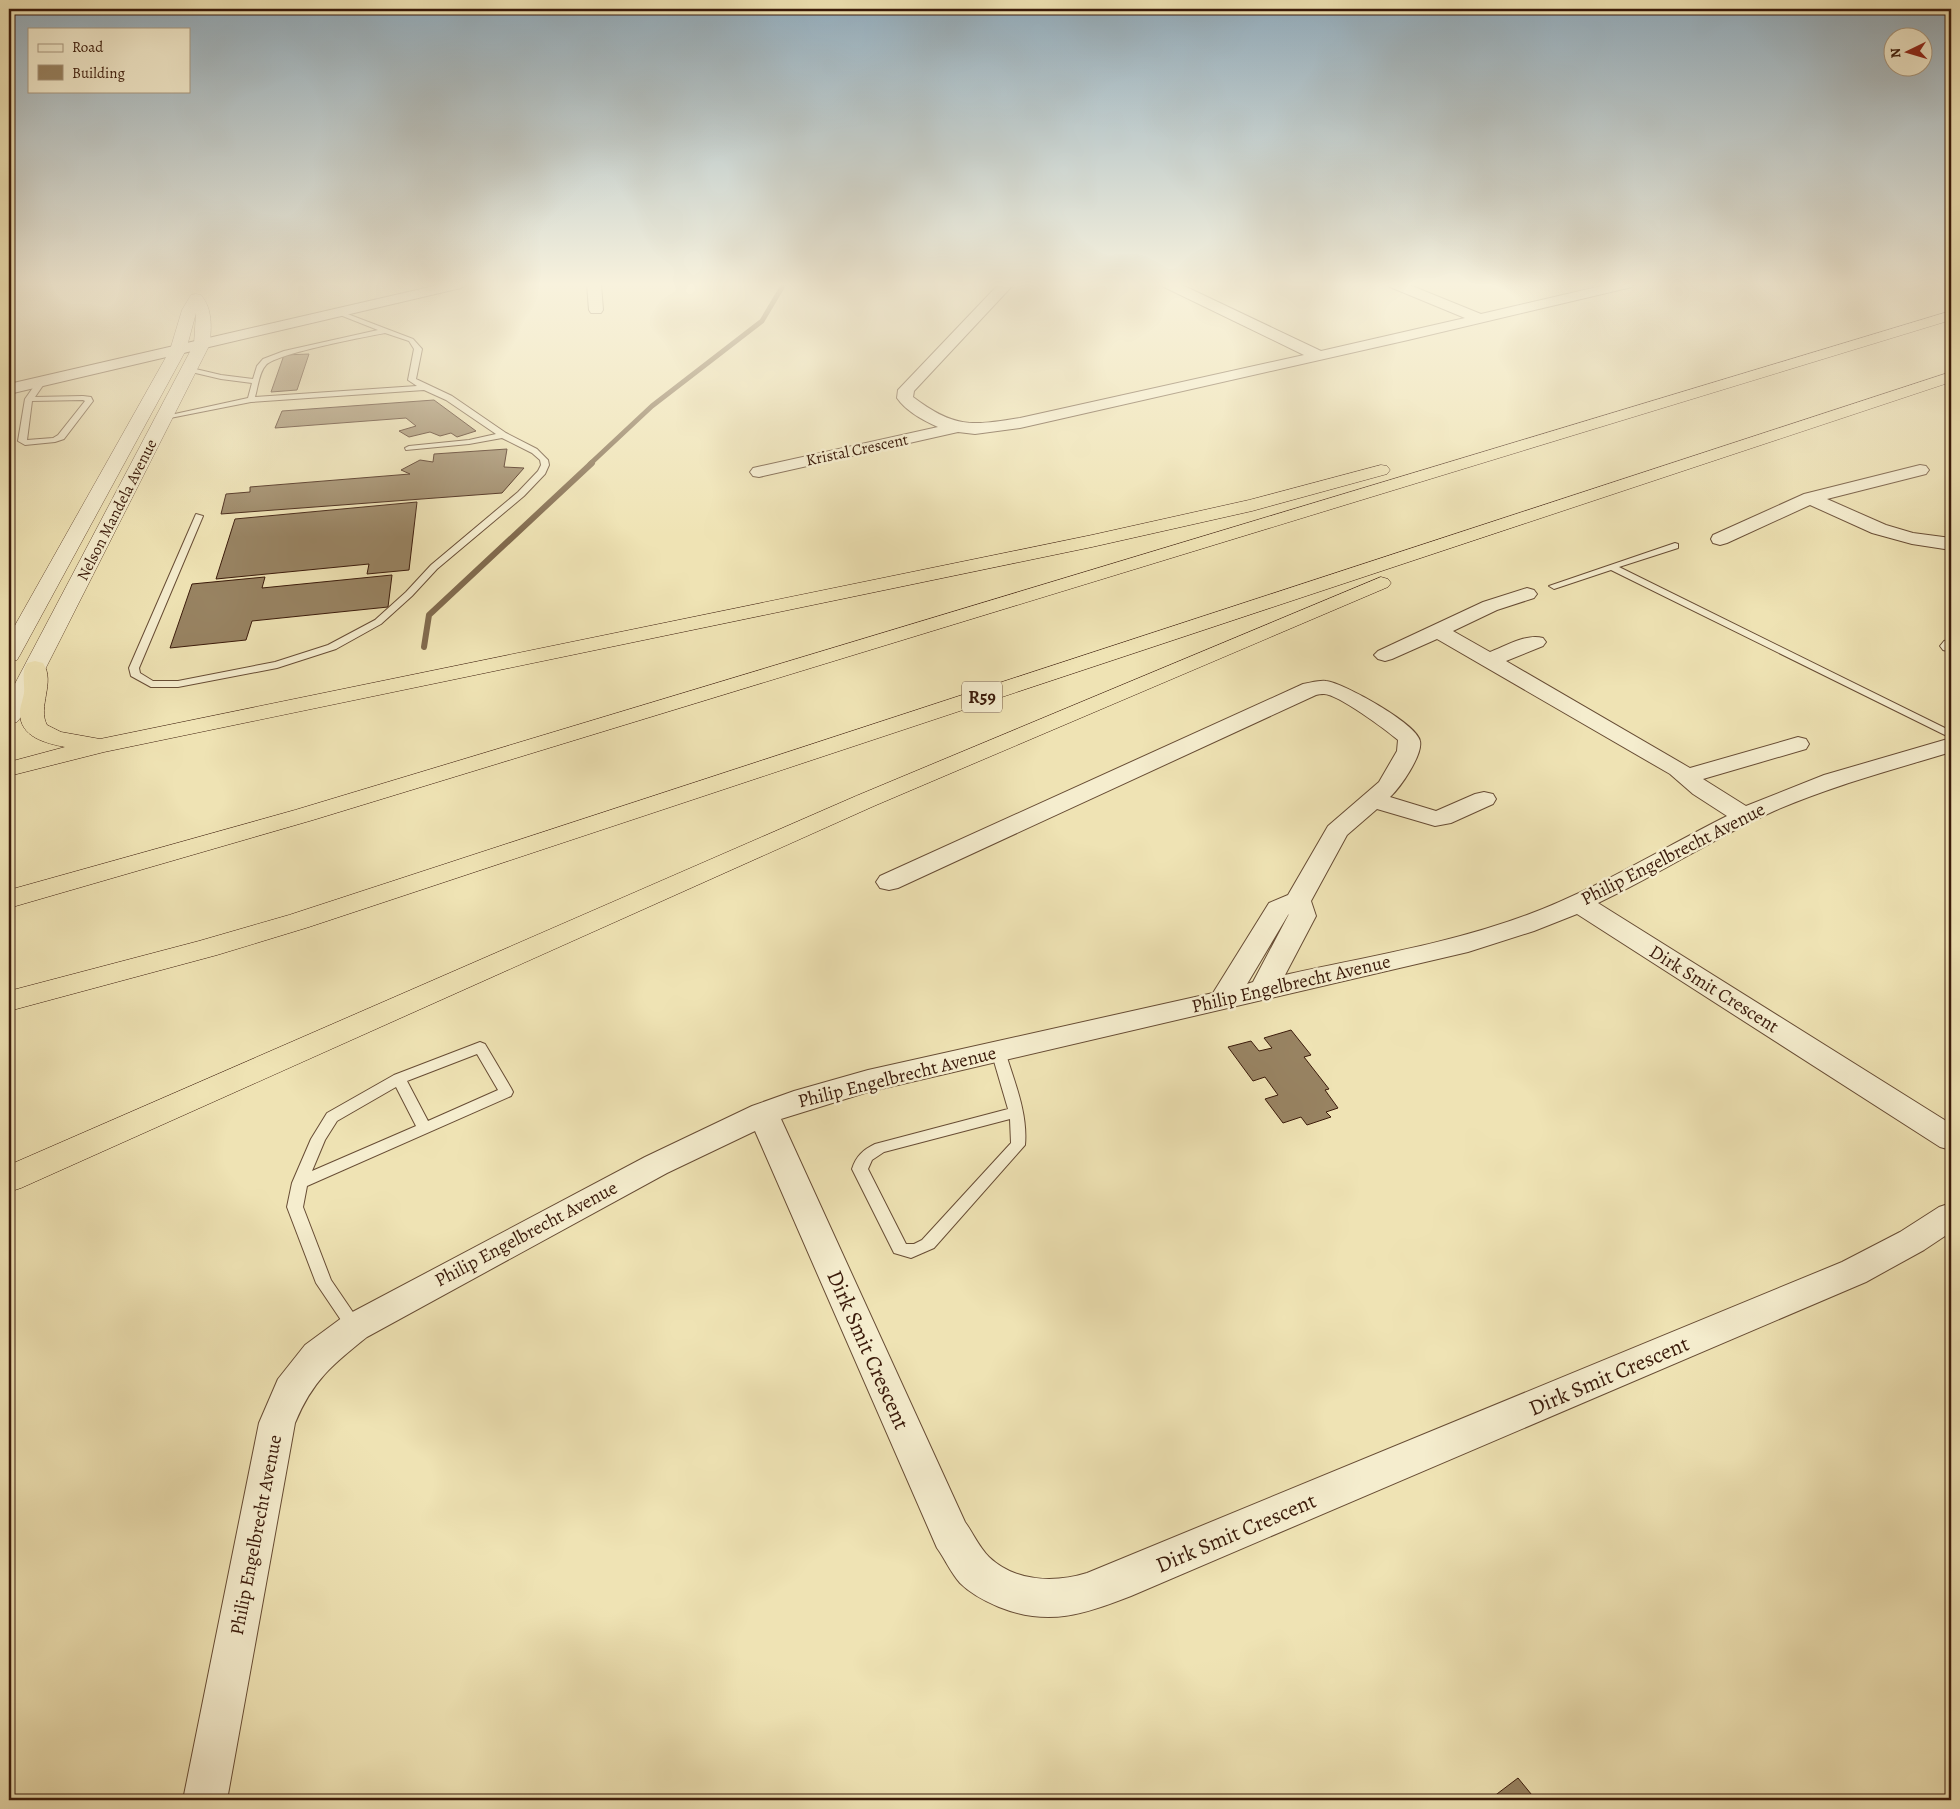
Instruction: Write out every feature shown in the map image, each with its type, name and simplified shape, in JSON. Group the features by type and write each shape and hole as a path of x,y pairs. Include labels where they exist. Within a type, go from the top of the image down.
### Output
{"highway":[{"path":"9,769 103,745 1049,550 1252,505 1742,368"},
{"path":"9,899 304,815 1775,368"},
{"name":"R59","path":"9,1001 207,948 308,918 1951,377"},
{"path":"9,1179 865,801 1443,557 1512,522"},
{"path":"35,668 35,696 32,716 34,725 41,732 52,737 103,745"}],"street":[{"path":"9,389 97,368"},
{"name":"Nelson Mandela Avenue","path":"9,655 168,368"},
{"name":"Kristal Crescent","path":"927,368 906,390 906,398 919,410 943,424 955,428 980,430 1020,423 1264,368"},
{"name":"Nelson Mandela Avenue","path":"9,717 190,369"},
{"name":"Kristal Crescent","path":"759,472 955,428"},
{"path":"1720,539 1810,498 1920,470"},
{"path":"1810,498 1879,529 1918,539 1951,544"},
{"path":"1385,655 1490,606 1527,594"},
{"path":"1438,631 1688,771 1798,744"},
{"path":"1489,660 1536,642"},
{"path":"889,882 1317,688 1325,687 1340,691 1401,730 1409,740 1409,751 1405,761 1388,786 1337,831 1298,901 1278,909 1223,1000"},
{"name":"Philip Engelbrecht Avenue","path":"205,1800 277,1423 291,1390 318,1356 355,1327 656,1165 763,1114 805,1098 868,1081 1223,1000 1263,989 1468,944 1526,925 1578,903 1755,811 1834,780 1951,745"},
{"path":"1688,771 1688,780 1708,794 1755,811"},
{"path":"1372,799 1435,818 1442,818 1484,799"},
{"path":"1263,989 1303,916 1298,901"},
{"name":"Dirk Smit Crescent","path":"1578,903 1951,1139"},
{"name":"Dirk Smit Crescent","path":"763,1114 951,1535 975,1570 993,1584 1022,1596 1036,1598 1070,1597 1118,1582 1854,1272 1912,1241 1951,1216"}],"lane":[{"path":"251,400 260,368"},
{"path":"199,516 134,668 135,674 141,680 151,684 178,684 277,666 332,647 378,622 409,594 434,567 522,494 542,472 545,465 543,458 536,452 503,435 449,398 425,388 412,378 414,368"},
{"path":"190,369 220,377 256,381"},
{"path":"29,398 83,398 89,401 61,437 55,440 25,443 22,441 29,398 42,381"},
{"path":"165,417 251,400 425,388"},
{"path":"409,448 469,442 503,435"},
{"path":"1554,586 1675,546"},
{"path":"1613,568 1951,735"},
{"path":"300,1183 506,1092 480,1047 399,1079 332,1117 318,1139 300,1183 295,1208 324,1284 355,1327"},
{"path":"998,1051 1015,1112 1020,1136 1018,1146 928,1244 919,1250 907,1253 900,1250 860,1169 862,1160 869,1153 880,1148 1015,1112"},
{"path":"399,1079 424,1128"}],"building":[{"path":"279,368 304,368 297,390 271,392"},
{"path":"434,400 476,431 457,437 451,433 440,436 430,432 409,437 399,431 416,426 406,418 275,428 282,411"},
{"path":"507,449 504,467 524,468 502,493 221,514 226,494 250,492 250,487 410,474 401,470 420,460 433,462 434,454"},
{"path":"417,502 409,570 367,574 369,564 216,579 235,519"},
{"path":"392,575 388,607 252,621 246,640 170,648 192,584 265,577 262,588"},
{"path":"1291,1030 1311,1055 1304,1057 1329,1089 1325,1090 1338,1108 1326,1112 1331,1117 1307,1125 1301,1117 1283,1123 1265,1099 1278,1095 1265,1077 1253,1081 1228,1047 1251,1041 1259,1051 1272,1048 1264,1038"},
{"path":"1518,1778 1536,1800 1489,1800"}],"waterway":[{"path":"590,464 652,406 701,368"},
{"path":"424,647 429,615 592,463"}]}
